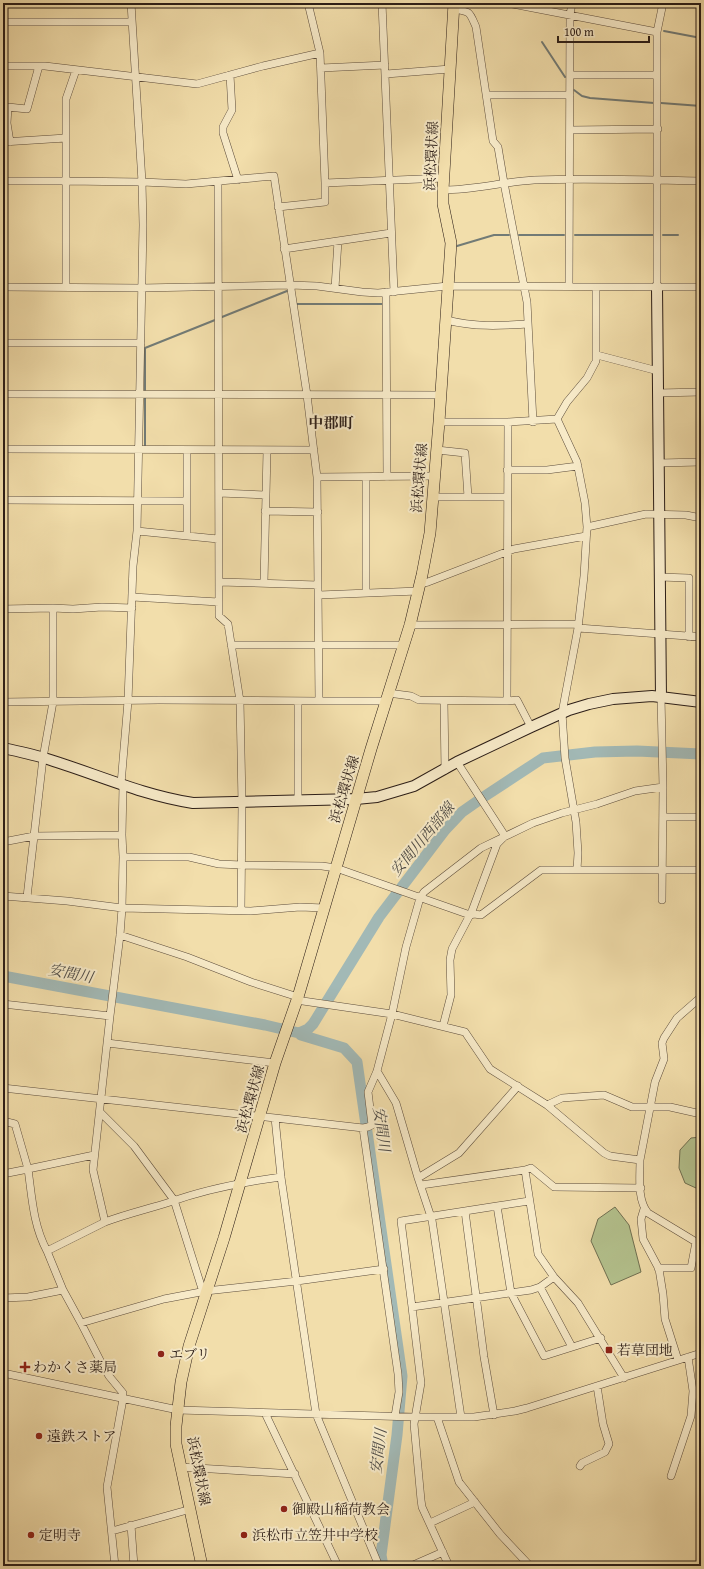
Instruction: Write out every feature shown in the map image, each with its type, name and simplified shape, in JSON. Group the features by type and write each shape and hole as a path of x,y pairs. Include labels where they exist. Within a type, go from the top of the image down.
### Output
{"main road":[{"name":"浜松環状線","path":"202,1566 176,1444 181,1382 189,1346 241,1183 288,1023 297,998 356,799 410,625 430,533 451,243 443,204 443,190 454,6"}],"street":[{"path":"105,1222 93,1170 122,908 122,785 137,531 139,450 143,225 142,182 134,76 131,3"},
{"path":"278,207 325,202 320,53 308,3"},
{"path":"382,3 394,292"},
{"path":"507,3 657,32"},
{"path":"569,286 570,15 572,3"},
{"path":"662,900 663,755 659,577 657,32 663,3"},
{"path":"454,6 468,11 476,27 493,142 498,147 525,286 533,422"},
{"path":"3,22 132,22"},
{"path":"3,66 39,66 197,84 263,66 320,53"},
{"path":"321,68 385,65"},
{"path":"39,66 27,110 8,107 7,142 66,138"},
{"path":"386,74 450,69"},
{"path":"66,286 66,99 76,70"},
{"path":"570,74 658,75"},
{"path":"230,76 232,110 223,127 223,133 238,180"},
{"path":"487,95 570,95"},
{"path":"570,130 658,129"},
{"path":"3,181 142,182 186,184 274,176 307,395 317,477 319,701"},
{"path":"325,183 444,178"},
{"path":"443,190 472,189 532,180 701,181"},
{"path":"218,182 219,616 228,624 240,701 242,803 241,910"},
{"path":"284,249 391,233"},
{"path":"335,288 338,241"},
{"path":"3,287 66,286 141,288 290,285 317,286 362,292 394,292 448,286 701,287"},
{"path":"557,419 567,402 587,378 596,361 596,287"},
{"path":"386,292 387,477"},
{"path":"446,320 464,324 485,326 528,324"},
{"path":"3,343 141,343"},
{"path":"597,355 658,370"},
{"path":"658,393 701,392"},
{"path":"3,394 441,395"},
{"path":"439,422 533,422 557,419"},
{"path":"557,419 578,466 585,503 587,527 584,576 578,626 562,713 564,758 578,837 577,870"},
{"path":"507,700 508,422"},
{"path":"3,449 187,451 314,450"},
{"path":"437,450 465,452 468,497"},
{"path":"187,451 187,535"},
{"path":"264,583 267,451"},
{"path":"659,462 701,462"},
{"path":"507,470 547,470 578,466"},
{"path":"317,477 435,476"},
{"path":"366,477 366,593"},
{"path":"219,493 265,495"},
{"path":"433,497 507,497"},
{"path":"3,500 187,501"},
{"path":"265,511 318,512"},
{"path":"587,527 646,514 659,513 701,518"},
{"path":"137,531 218,539"},
{"path":"318,595 366,593 419,588 514,548 586,536"},
{"path":"659,577 689,578 689,637"},
{"path":"219,582 318,584"},
{"path":"132,597 219,602"},
{"path":"3,609 73,609 102,607 132,608"},
{"path":"27,897 43,758 52,702 53,608"},
{"path":"410,625 508,624 578,626 701,637"},
{"path":"231,645 403,645"},
{"path":"3,702 319,701 411,696 419,700 444,701 518,700 530,726"},
{"path":"3,748 43,758 122,785 169,799 193,803 242,803 356,799 395,793 414,786 457,762 530,726 589,704 613,699 652,696 701,702"},
{"path":"298,701 298,800"},
{"path":"444,701 445,770"},
{"path":"457,762 505,836"},
{"path":"3,1088 365,1128 372,1125 368,1092 377,1071 392,1014 406,947 420,898 424,892 481,848 505,836 547,818 574,809 597,804 635,791 663,787"},
{"path":"663,817 701,817"},
{"path":"3,842 34,836 122,835"},
{"path":"443,1026 450,994 450,960 452,949 470,915 497,844 505,836"},
{"path":"122,857 189,857 219,864 322,866 336,868 470,915 481,915 541,870 701,870"},
{"path":"3,896 27,897 122,908 251,911 324,908"},
{"path":"120,935 188,957 297,998 392,1014 465,1032 490,1069 547,1105 604,1154 640,1160"},
{"path":"658,1268 691,1268 699,1243 648,1213 644,1208 642,1202 640,1160 656,1076 664,1059 662,1043 677,1018 701,997"},
{"path":"3,1004 110,1016"},
{"path":"107,1043 276,1063"},
{"path":"377,1071 396,1103 431,1216 462,1418"},
{"path":"420,1181 460,1153 518,1086"},
{"path":"547,1105 562,1098 604,1095 632,1107 670,1107 701,1114"},
{"path":"100,1112 134,1146 174,1200 206,1291"},
{"path":"274,1118 281,1177 316,1414 379,1566"},
{"path":"3,1121 15,1124 28,1169 34,1214 39,1236 47,1251 62,1290 106,1371 123,1393 107,1487 115,1566"},
{"path":"365,1128 398,1374 398,1416"},
{"path":"3,1174 94,1155"},
{"path":"420,1181 525,1170 531,1168 554,1187 641,1188"},
{"path":"525,1170 538,1254 554,1277 578,1303 601,1338 624,1378"},
{"path":"47,1251 105,1222 124,1215 174,1200 241,1183 281,1177"},
{"path":"449,1566 422,1507 421,1500 414,1417 421,1383 401,1221 529,1201"},
{"path":"497,1206 511,1293 544,1356 601,1338"},
{"path":"644,1208 641,1219 643,1239 658,1268 663,1294 665,1319 678,1360"},
{"path":"465,1210 484,1357 494,1415"},
{"path":"81,1323 164,1299 206,1291 297,1281 384,1269"},
{"path":"412,1307 511,1293 540,1287 554,1277"},
{"path":"540,1287 572,1347"},
{"path":"3,1298 28,1297 62,1290"},
{"path":"3,1373 178,1410 462,1418 494,1415 515,1411 701,1353"},
{"path":"671,1476 691,1416 692,1391 688,1357"},
{"path":"580,1466 605,1452 609,1444 597,1386"},
{"path":"266,1412 338,1566"},
{"path":"436,1417 459,1482 500,1534 530,1566"},
{"path":"180,1467 295,1474"},
{"path":"430,1524 475,1502"},
{"path":"112,1531 191,1509"},
{"path":"131,1525 134,1566"},
{"path":"411,1566 443,1552"}],"green space":[{"path":"701,1137 701,1186 696,1188 685,1183 679,1168 680,1150 691,1138"},
{"path":"615,1207 629,1225 641,1272 611,1285 591,1241 598,1219"}],"waterway":[{"path":"527,3 538,5"},
{"path":"664,31 701,38"},
{"path":"542,42 565,77"},
{"path":"574,90 582,96 590,98 654,103"},
{"path":"661,103 701,106"},
{"path":"457,246 494,235 509,235"},
{"path":"519,235 564,235"},
{"path":"575,235 653,235"},
{"path":"663,235 678,235"},
{"path":"222,317 287,291"},
{"path":"295,304 384,304"},
{"path":"145,391 145,348 215,320"},
{"path":"145,398 145,446"},
{"name":"安間川西部線","path":"299,1033 308,1029 313,1024 379,917 445,830 462,812 482,798 543,758 595,752 637,751 701,754"},
{"name":"安間川","path":"3,976 265,1025 299,1033 301,1035 344,1048 357,1062 402,1376 397,1435 381,1555 383,1566"}],"place":[{"name":"若草団地","path":"609,1350"},
{"name":"エブリ","path":"161,1354"},
{"name":"わかくさ薬局","path":"25,1367"},
{"name":"遠鉄ストア","path":"39,1436"},
{"name":"御殿山稲荷教会","path":"284,1509"},
{"name":"定明寺","path":"31,1535"},
{"name":"浜松市立笠井中学校","path":"244,1535"}],"district":[{"name":"中郡町","path":"331,422"}]}
